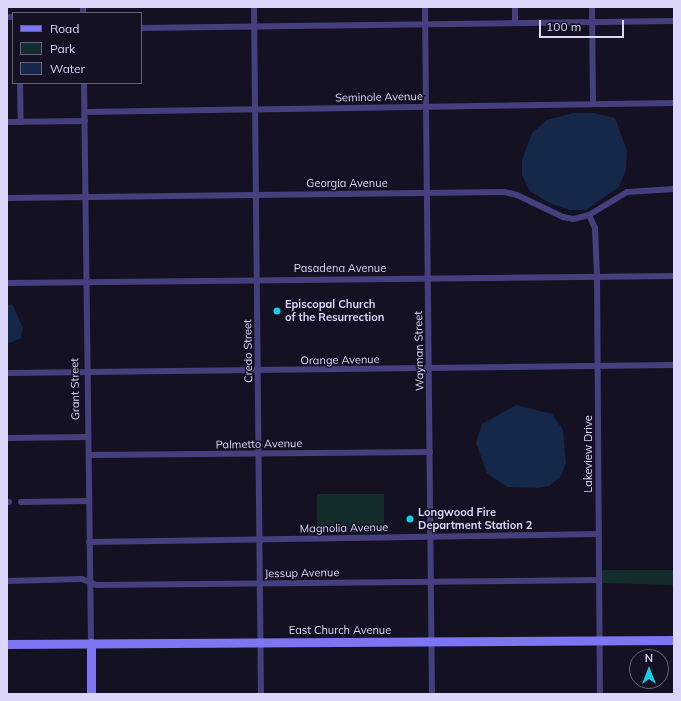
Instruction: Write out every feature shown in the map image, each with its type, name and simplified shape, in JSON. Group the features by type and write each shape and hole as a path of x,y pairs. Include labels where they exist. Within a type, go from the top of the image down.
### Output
{"street":[{"name":"Credo Street","path":"254,7 261,694"},
{"name":"Wayman Street","path":"425,7 432,694"},
{"path":"515,7 515,23"},
{"path":"592,7 593,104"},
{"path":"142,28 425,23 674,21"},
{"path":"20,84 21,122"},
{"name":"Grant Street","path":"84,84 91,694"},
{"name":"Seminole Avenue","path":"85,112 674,103"},
{"path":"7,122 85,122"},
{"name":"Georgia Avenue","path":"7,198 504,192 517,195 563,217 579,218 589,215 627,192 674,189"},
{"name":"Lakeview Drive","path":"589,215 595,228 597,276 600,694"},
{"name":"Pasadena Avenue","path":"7,283 257,279 674,276"},
{"name":"Orange Avenue","path":"7,373 674,365"},
{"path":"7,438 88,437"},
{"name":"Palmetto Avenue","path":"89,456 430,452"},
{"path":"21,502 89,502"},
{"name":"Magnolia Avenue","path":"89,542 259,538 598,534"},
{"name":"Jessup Avenue","path":"7,581 82,579 96,585 599,580"},
{"name":"East Church Avenue","path":"7,644 674,640"}],"green space":[{"path":"317,494 384,494 384,533 317,533"},
{"path":"601,570 674,570 674,585 602,583"}],"water":[{"path":"573,113 593,113 615,118 627,151 626,170 619,187 586,210 570,210 549,203 530,191 522,175 522,160 532,133 547,120"},
{"path":"12,304 23,328 21,338 7,344 7,305"},
{"path":"516,405 552,414 563,430 566,463 561,476 549,486 538,488 507,487 487,473 476,443 482,424"}],"place":[{"name":"Episcopal Church of the Resurrection","path":"277,311"},
{"name":"Longwood Fire Department Station 2","path":"410,519"}]}
